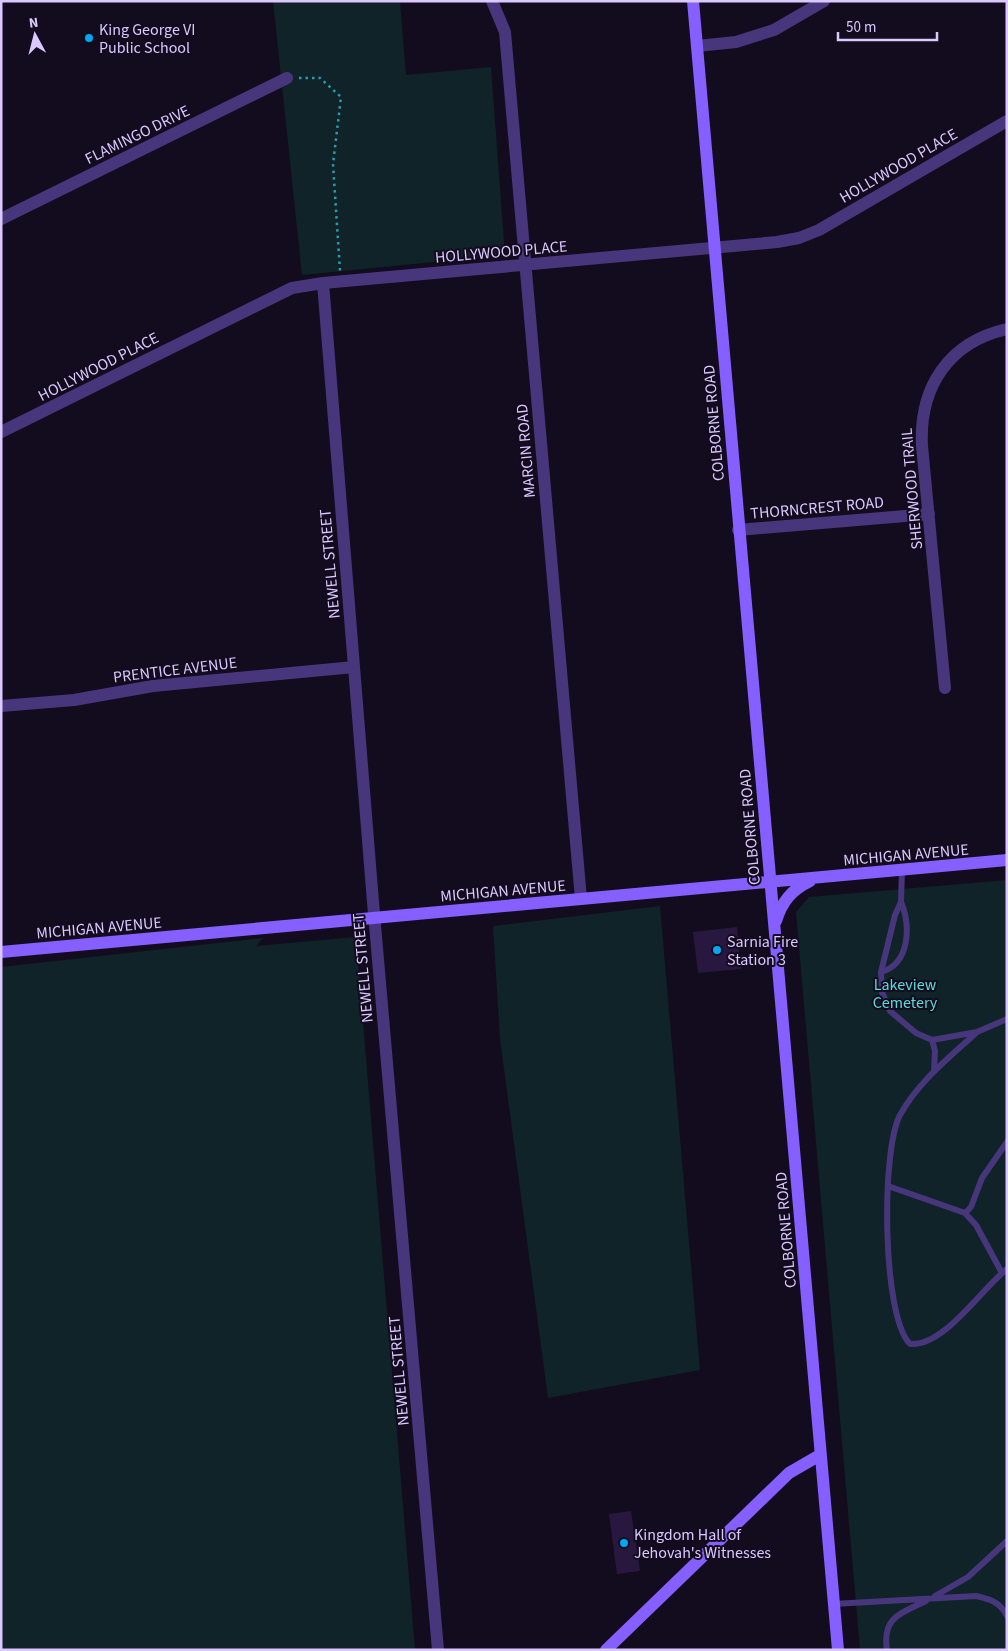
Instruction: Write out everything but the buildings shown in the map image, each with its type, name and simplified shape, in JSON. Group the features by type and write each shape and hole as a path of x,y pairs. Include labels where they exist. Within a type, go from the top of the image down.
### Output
{"street":[{"name":"MARCIN ROAD","path":"492,1 505,32 581,899"},
{"name":"COLBORNE ROAD","path":"692,1 838,1650"},
{"path":"697,46 736,42 774,30 824,1"},
{"name":"FLAMINGO DRIVE","path":"1,219 287,78"},
{"name":"HOLLYWOOD PLACE","path":"1,432 283,292 302,286 777,242 810,235 1007,121"},
{"name":"NEWELL STREET","path":"323,283 374,919 438,1650"},
{"name":"SHERWOOD TRAIL","path":"945,688 921,430 927,396 938,375 962,349 983,336 1007,329"},
{"name":"THORNCREST ROAD","path":"738,530 929,514"},
{"name":"PRENTICE AVENUE","path":"1,706 74,700 153,686 354,667"},
{"name":"MICHIGAN AVENUE","path":"1,952 816,879 1007,860"},
{"path":"774,926 779,910 787,896 799,886 816,879"},
{"path":"606,1650 789,1473 820,1455"}],"lane":[{"path":"881,972 890,970 904,947 907,920 901,902 902,870"},
{"path":"901,902 895,916 881,972 882,992 890,1012 916,1033 932,1040 977,1032 1007,1019"},
{"path":"888,1186 965,1213 976,1225 1004,1271 942,1332 930,1341 918,1345 910,1344 904,1338 896,1312 888,1235 888,1186 892,1138 900,1117 918,1088 977,1032"},
{"path":"932,1040 935,1051 934,1071"},
{"path":"965,1213 971,1207 982,1178 1007,1142"},
{"path":"887,1650 887,1628 891,1621 905,1611 968,1577 1007,1541"},
{"path":"833,1604 963,1596 989,1598 998,1603 1007,1616"}],"path":[{"path":"287,78 320,78 341,97 333,164 341,281"}],"green space":[{"path":"273,1 400,1 406,75 491,67 505,255 302,275"},
{"name":"Lakeview Cemetery","path":"1007,880 1007,1650 860,1650 796,912 809,897"},
{"path":"660,906 700,1370 548,1398 500,1039 493,926"},
{"path":"356,937 415,1650 1,1650 1,967 263,938 256,946"}],"place":[{"name":"King George VI Public School","path":"89,38"},
{"name":"Sarnia Fire Station 3","path":"717,950"},
{"name":"Kingdom Hall of Jehovah's Witnesses","path":"624,1543"}]}
